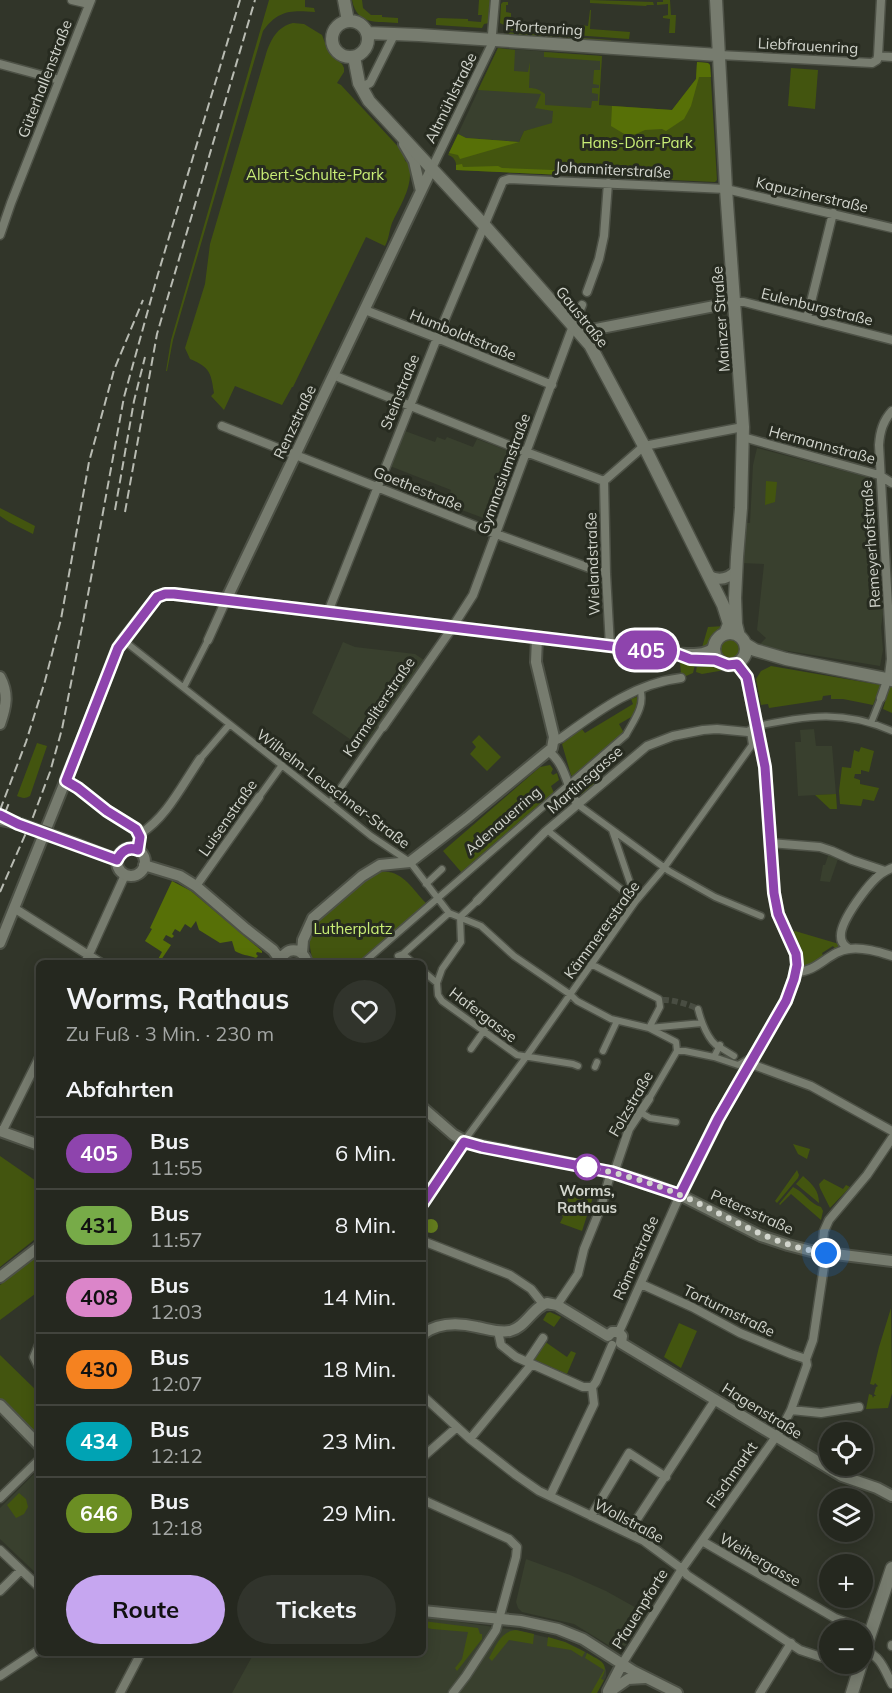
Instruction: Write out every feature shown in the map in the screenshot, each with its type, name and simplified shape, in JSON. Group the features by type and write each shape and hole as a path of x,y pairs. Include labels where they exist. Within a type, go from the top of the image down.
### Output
{"main road":[{"path":"344,0 348,21"},
{"name":"Mainzer Straße","path":"716,0 726,189 743,432 735,612 742,640"},
{"path":"348,21 358,22 368,33 366,48 354,57 342,56 332,42 334,30 348,21"},
{"name":"Pfortenring","path":"368,33 719,55"},
{"name":"Gaustraße","path":"354,57 357,77 369,101 484,225 590,345 709,576 729,624 725,634"},
{"path":"786,659 740,660 728,665 720,661 715,646 717,640 725,634 731,634 755,650 786,659 890,680"},
{"path":"740,660 746,652 742,640"},
{"path":"873,1626 892,1568"},
{"path":"852,1693 858,1674"}],"street":[{"path":"72,0 90,2"},
{"name":"Altmühlstraße","path":"432,168 488,52 492,40 495,0"},
{"path":"878,56 881,0"},
{"name":"Güterhallenstraße","path":"0,235 90,2"},
{"path":"361,87 370,83 395,33"},
{"name":"Liebfrauenring","path":"719,55 872,63 877,60 878,56 892,57"},
{"path":"0,64 59,80"},
{"path":"388,121 412,157 421,191"},
{"name":"Renzstraße","path":"184,687 432,168"},
{"name":"Johanniterstraße","path":"501,183 509,179 726,189"},
{"name":"Steinstraße","path":"328,612 436,338 501,183"},
{"path":"587,292 604,236 608,183"},
{"name":"Kapuzinerstraße","path":"726,189 892,228"},
{"path":"807,318 832,213"},
{"path":"573,326 584,331 735,302"},
{"name":"Eulenburgstraße","path":"735,302 744,302 892,340"},
{"name":"Gymnasiumstraße","path":"452,627 473,595 582,305"},
{"name":"Humboldtstraße","path":"365,310 552,385"},
{"path":"590,345 590,335 596,329"},
{"path":"333,375 604,481 644,446 743,432"},
{"name":"Remeyerhofstraße","path":"881,698 890,680 891,659 889,572 879,475 880,436 885,418 892,411"},
{"name":"Goethestraße","path":"222,426 496,534 606,574"},
{"name":"Hermannstraße","path":"743,432 879,475 892,483"},
{"name":"Wielandstraße","path":"604,481 610,646"},
{"path":"709,576 717,579 725,578 736,571"},
{"path":"0,943 116,652 150,605 160,595 174,594 677,654 704,654 715,646"},
{"name":"Karmeliterstraße","path":"330,803 452,627"},
{"path":"537,638 536,662 554,741 549,752 556,758 559,769 577,804 664,868 715,897 760,916"},
{"name":"Wilhelm-Leuschner-Straße","path":"123,640 229,725 410,862 449,913 481,926 514,956 571,995 577,1002 617,1021 649,1028"},
{"path":"677,654 690,659 720,661"},
{"path":"740,660 747,677 754,729 762,752 766,778 776,909 795,950 796,972 809,970 849,949 892,956"},
{"path":"0,677 6,694 0,724"},
{"path":"554,741 621,698 653,684 681,678"},
{"name":"Adenauerring","path":"366,960 626,735 642,703 643,697 640,689"},
{"path":"871,723 881,698"},
{"path":"754,729 818,716 845,717 892,730"},
{"path":"140,834 152,826 165,812 200,759 229,725"},
{"name":"Wilhelm-Leuschner-Straße","path":"239,732 243,725"},
{"name":"Martinsgasse","path":"460,917 548,830 639,752 653,743 673,736 710,729 754,729"},
{"name":"Kämmererstraße","path":"464,1142 636,901 664,868 752,745 754,729"},
{"name":"Adenauerring","path":"410,862 549,752"},
{"name":"Luisenstraße","path":"196,886 282,765"},
{"path":"66,781 136,829 140,834 138,850"},
{"path":"0,815 18,824"},
{"path":"0,820 74,843 117,860"},
{"path":"613,829 636,901"},
{"path":"548,830 636,901"},
{"path":"770,843 827,848 852,860 890,870"},
{"path":"124,850 138,850 144,858 144,865 138,874 126,875 119,869 117,860 119,855 124,850"},
{"path":"144,865 180,876 196,886 273,950 291,957 317,914 362,876 380,865 410,862"},
{"path":"426,884 442,869"},
{"path":"627,876 632,869"},
{"path":"849,949 840,937 847,918 866,889 890,870"},
{"path":"14,908 87,959 126,875"},
{"path":"408,960 400,955 449,913"},
{"path":"426,974 437,983 445,971 461,942 460,917"},
{"path":"591,964 661,1001 649,1028"},
{"name":"Römerstraße","path":"550,1496 594,1404 592,1387 680,1195 714,1128 742,1058 786,1001 796,972"},
{"name":"Hafergasse","path":"437,983 438,994 442,1001 517,1055 578,1066"},
{"path":"698,1009 702,1023 717,1050 738,1065 742,1058"},
{"path":"603,1051 617,1021"},
{"path":"649,1028 702,1023"},
{"path":"471,1049 488,1025"},
{"path":"649,1028 676,1042 677,1051 717,1050 742,1058 811,1086 892,1131"},
{"name":"Folzstraße","path":"557,1305 575,1279 580,1267 584,1249 626,1134 650,1099 677,1051"},
{"path":"36,1064 1,1132 36,1144"},
{"path":"426,1111 464,1142 440,1182 426,1199"},
{"path":"640,1112 651,1118 676,1122"},
{"name":"Fischmarkt","path":"682,1569 776,1437 791,1410 813,1340 826,1224 867,1175 892,1138"},
{"name":"Petersstraße","path":"464,1142 612,1172 680,1195 762,1236 788,1245 824,1253 892,1261"},
{"path":"426,1242 510,1275 531,1289 543,1304 518,1328 510,1331 451,1324 435,1327 426,1332"},
{"path":"0,1277 36,1249"},
{"name":"Torturmstraße","path":"641,1284 692,1307 740,1333 806,1359"},
{"name":"Hagenstraße","path":"543,1304 557,1305 842,1476 877,1488 892,1496"},
{"path":"496,1331 505,1349 529,1363 583,1387 592,1387"},
{"path":"470,1439 529,1363 543,1338"},
{"name":"Wollstraße","path":"426,1399 470,1439 516,1475 550,1496 644,1541 687,1575 800,1650 819,1656"},
{"path":"628,1533 715,1400"},
{"path":"0,1405 36,1441"},
{"path":"791,1410 820,1413 859,1407"},
{"path":"426,1454 457,1427"},
{"path":"591,1516 629,1453 666,1477"},
{"path":"0,1498 36,1463"},
{"path":"426,1501 506,1538 516,1545 517,1549 501,1618 493,1636 453,1693"},
{"name":"Weihergasse","path":"702,1541 841,1620"},
{"path":"0,1550 36,1584"},
{"name":"Pfauenpforte","path":"622,1664 682,1569"},
{"path":"0,1591 21,1570"},
{"path":"426,1611 501,1618 541,1625 577,1636 645,1678 677,1693"},
{"path":"760,1693 791,1643"},
{"path":"0,1676 36,1652"},
{"path":"873,1655 875,1654 878,1658 892,1684"},
{"path":"120,1693 139,1656"},
{"path":"607,1693 622,1664"},
{"path":"607,1693 628,1678 645,1678"}],"shaded area":[{"path":"498,48 602,56 598,116 524,131 519,142 466,138 458,134"},
{"path":"697,62 710,65 711,77 699,77 691,106 684,119 666,131 662,129 645,130 626,135 611,126 612,106 672,110 696,79"},
{"path":"458,134 466,138 519,142 460,159 458,155 449,153"},
{"path":"462,164 463,167 498,166 553,170 557,168 564,175 456,170 456,165"},
{"path":"405,431 435,442 437,437 445,440 447,437 473,447 477,439 519,455 494,522 446,504 451,490 390,466"},
{"path":"757,448 874,479 883,614 881,627 883,650 880,666 758,646 766,638 757,630 764,564 741,563 746,526 750,523 753,465"},
{"path":"343,642 355,647 415,654 424,660 363,748 312,713"},
{"path":"814,729 816,746 832,746 836,794 798,796 795,742 801,742 800,730"},
{"path":"829,853 838,859 830,882 820,881 823,865"},
{"path":"172,881 191,891 262,953 257,952 256,958 237,952 232,941 220,943 199,930 196,921 191,928 185,924 180,932 175,929 172,938 166,935 163,940 171,945 161,960 158,960 162,952 145,941 152,929 150,928"},
{"path":"428,1219 434,1219 438,1223 438,1229 434,1233 426,1231"},
{"path":"36,1472 36,1573 0,1539 0,1508"},
{"path":"526,1559 606,1591 647,1614 626,1645 619,1649 613,1648 574,1624 522,1612 516,1602"},
{"path":"426,1617 516,1630 565,1642 602,1662 606,1670 606,1677 597,1693 232,1693 252,1656 426,1656"}],"green space":[{"path":"269,0 305,0 305,7 314,8 315,12 299,11 280,15 263,31 166,371 171,340"},
{"path":"352,0 362,0 363,8 371,15 398,18 398,23 376,22 363,18 358,14"},
{"path":"479,0 490,0 489,23 484,24 482,28 436,25 438,18 481,22 482,15 478,15"},
{"path":"590,0 653,2 654,5 590,3"},
{"path":"663,0 670,0 671,15 676,15 675,33 669,33 670,19 663,18 668,15 668,4 657,5 657,2 663,2"},
{"path":"503,2 508,2 506,12 511,13 511,22 588,26 591,10 590,29 630,32 629,39 506,30 500,23"},
{"name":"Albert-Schulte-Park","path":"293,23 304,24 322,35 329,53 344,68 337,83 404,153 405,161 409,163 410,179 385,246 366,237 282,405 235,386 224,410 211,396 214,393 212,380 206,368 190,359 185,348 205,284 210,244 266,54 275,34 283,27"},
{"path":"506,32 611,40 611,42 506,35"},
{"name":"Hans-Dörr-Park","path":"498,48 515,50 514,71 528,72 530,62 529,88 545,94 545,105 591,108 592,101 598,101 598,94 592,93 592,88 599,88 599,85 593,84 594,70 600,70 600,61 544,57 544,52 602,56 599,105 672,110 696,79 697,62 708,63 710,65 717,180 715,182 456,170 455,161 448,155 458,134 466,138 519,142 524,131 552,123 553,111 535,108 541,94 478,90"},
{"path":"791,68 818,70 815,109 788,106"},
{"path":"766,481 777,482 775,502 765,505"},
{"path":"0,508 35,526 33,534 0,516"},
{"path":"725,626 710,647 701,651 708,627"},
{"path":"730,639 737,642 740,649 737,656 730,659 723,656 720,649 723,642"},
{"path":"680,662 695,665 693,673 686,676 681,674"},
{"path":"713,664 725,670 702,674 696,672 697,665"},
{"path":"771,666 881,685 873,705 831,699 831,695 823,696 822,700 769,708 768,704 761,705 756,679 761,671"},
{"path":"890,686 892,686 892,713 883,709"},
{"path":"639,696 641,699 633,716 619,724 624,733 573,777 562,744 581,728 585,733 633,704 631,699"},
{"path":"479,735 501,757 487,771 470,754 476,747 472,742"},
{"path":"37,743 47,746 30,796 25,798 17,796"},
{"path":"861,747 874,751 869,772 861,770 861,774 855,774 854,778 860,780 860,784 879,788 874,801 863,799 861,806 840,804 842,767 851,768 854,750 859,752"},
{"path":"550,765 553,769 551,773 553,775 557,773 559,780 551,786 554,793 462,873 443,851 540,767"},
{"path":"594,767 595,769 590,774 597,782 582,795 575,784"},
{"path":"836,794 837,809 830,809 815,795"},
{"name":"Lutherplatz","path":"381,872 395,874 412,887 426,903 361,960 312,960 310,940 319,920 332,906"},
{"path":"793,932 839,944 837,951 833,946 822,953 824,958 811,966 804,967 801,948"},
{"path":"793,1144 810,1149 807,1159 798,1154"},
{"path":"0,1156 36,1181 36,1238 0,1267"},
{"path":"797,1170 798,1178 777,1203 775,1201"},
{"path":"803,1176 816,1191 819,1203 796,1184"},
{"path":"824,1179 843,1189 846,1185 850,1187 830,1208 819,1184"},
{"path":"793,1187 821,1207 823,1211 821,1220 791,1194 779,1204"},
{"path":"572,1188 594,1194 582,1231 560,1223"},
{"path":"36,1255 36,1293 0,1320 0,1285"},
{"path":"891,1308 892,1393 888,1408 866,1409 869,1394 873,1398 876,1396 874,1394 878,1386 875,1383 870,1384"},
{"path":"550,1312 561,1317 554,1327 543,1320"},
{"path":"679,1323 697,1331 681,1368 664,1357"},
{"path":"544,1341 567,1357 571,1351 576,1353 567,1374 533,1359"},
{"path":"0,1355 36,1390 36,1434 31,1431 0,1399"},
{"path":"19,1493 26,1499 28,1507 24,1514 16,1518 7,1505"},
{"path":"426,1621 478,1628 482,1639 457,1671 455,1668 462,1659 468,1632 426,1628"},
{"path":"516,1630 534,1634 533,1644 509,1640 492,1661 489,1658 500,1640 506,1633"},
{"path":"548,1637 585,1652 582,1657 571,1650 547,1646"},
{"path":"587,1653 603,1663 605,1669 601,1679 604,1680 597,1693 591,1693 604,1670 585,1658"}],"tunnel":[{"path":"663,1000 671,1000 698,1009"}],"railway":[{"path":"0,892 33,817 50,772 62,729 124,397 158,274 240,0"},
{"path":"125,512 157,334 255,0"},
{"path":"0,810 26,742 45,681 61,619 89,462 114,370 143,300"},
{"path":"115,510 134,401 145,357"},
{"path":"0,825 9,803"}],"bus line":[{"name":"405","path":"0,815 18,824 117,860 124,850 138,850 140,834 136,829 66,781 118,648 160,595 174,594 285,606 677,654 690,659 715,660 728,665 737,664 747,677 765,767 776,909 795,950 797,961 794,979 786,1001 718,1119 680,1195 611,1172 464,1142 426,1199"}],"place":[{"name":"Worms, Rathaus","path":"587,1167"}],"route":[{"path":"587,1167 649,1183 680,1195 762,1236 798,1248 826,1253"}]}
